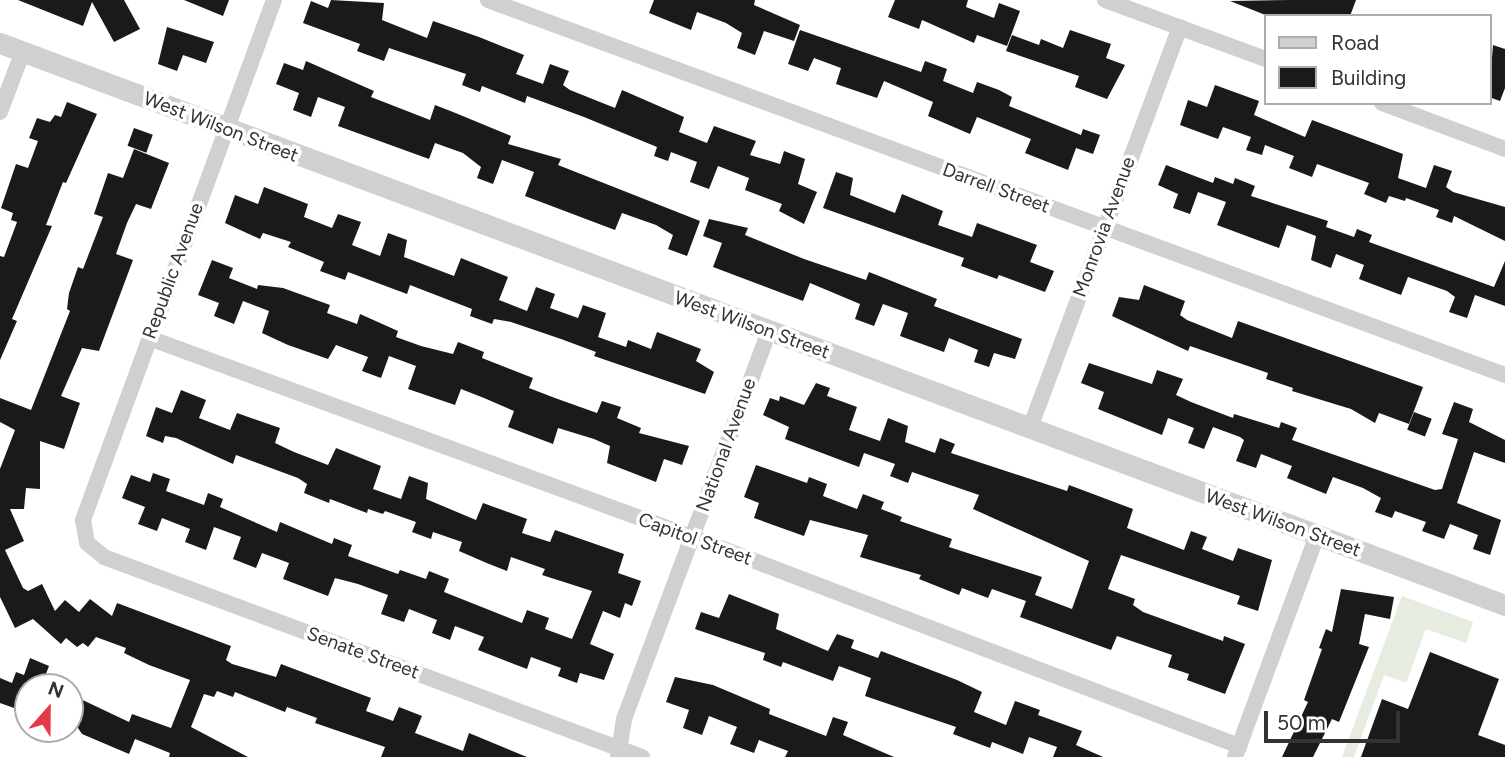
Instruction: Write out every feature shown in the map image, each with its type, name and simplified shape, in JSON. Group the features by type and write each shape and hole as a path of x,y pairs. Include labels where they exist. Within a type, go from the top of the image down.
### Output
{"street":[{"name":"Republic Avenue","path":"87,543 83,520 274,0"},
{"name":"Darrell Street","path":"488,0 1505,375"},
{"path":"1105,0 1264,59"},
{"name":"Monrovia Avenue","path":"1030,428 1180,27"},
{"name":"West Wilson Street","path":"0,43 225,130 1505,605"},
{"path":"0,112 23,51"},
{"path":"1387,105 1505,149"},
{"name":"National Avenue","path":"619,753 624,719 769,331"},
{"name":"Capitol Street","path":"149,338 692,537 1237,752"},
{"path":"1237,752 1317,535"},
{"name":"Senate Street","path":"87,543 104,557 619,753 642,757"}],"shaded area":[{"path":"1402,596 1473,622 1466,643 1426,629 1406,683 1384,675 1354,757 1342,757"}],"building":[{"path":"18,0 124,0 140,29 114,42 92,2 83,26"},
{"path":"184,0 229,0 223,16"},
{"path":"331,0 384,3 382,20 427,38 433,21 479,37 524,55 516,74 543,84 550,64 569,71 563,85 615,108 622,90 684,117 679,132 707,143 714,126 756,141 750,155 780,164 784,151 805,159 798,184 817,192 804,224 779,211 782,204 745,190 749,178 718,166 709,189 690,182 697,162 671,152 668,161 654,156 657,147 527,96 525,103 482,86 480,92 462,85 466,74 389,48 384,61 357,51 360,44 303,23 311,1 328,8"},
{"path":"654,0 755,0 754,5 800,25 794,41 764,31 755,55 737,48 742,33 726,23 697,12 691,30 649,13"},
{"path":"895,0 968,0 966,7 994,18 999,3 1020,11 1007,46 977,35 974,43 922,20 919,29 888,17"},
{"path":"1356,0 1351,14 1264,14 1230,1"},
{"path":"167,27 214,42 206,63 183,55 177,71 158,64"},
{"path":"800,30 921,72 925,61 947,69 943,81 973,93 977,82 999,90 1012,97 1009,106 1081,135 1083,129 1100,135 1093,154 1076,148 1068,170 1025,153 1031,139 977,117 970,134 928,116 933,102 884,81 877,98 836,84 841,68 814,58 808,71 788,64"},
{"path":"1070,30 1111,44 1106,58 1125,65 1107,99 1075,87 1079,76 1006,51 1012,35 1039,45 1041,39 1063,48"},
{"path":"1493,45 1505,49 1505,88 1500,101 1491,98"},
{"path":"306,61 374,91 371,97 430,120 435,105 511,136 508,144 561,159 558,165 700,221 687,256 668,249 673,235 656,225 622,213 615,230 525,196 534,172 502,160 493,184 477,178 481,167 463,153 435,143 429,159 338,126 345,107 318,97 311,117 293,110 299,93 276,84 284,63 303,70"},
{"path":"1215,85 1259,101 1254,115 1305,137 1312,120 1403,154 1398,178 1426,188 1434,165 1452,171 1446,187 1453,192 1505,207 1505,241 1454,216 1452,223 1436,217 1439,210 1406,198 1405,201 1389,196 1386,203 1364,194 1369,183 1317,164 1312,177 1289,168 1294,156 1265,145 1262,155 1246,150 1251,137 1223,127 1218,139 1180,125 1188,100 1207,107"},
{"path":"67,102 97,114 66,183 63,182 46,225 52,226 12,319 17,321 0,360 0,256 4,257 17,222 11,220 13,213 1,208 16,164 28,168 38,141 29,138 37,118 50,122 55,115 61,117"},
{"path":"134,128 153,135 146,153 128,146"},
{"path":"134,149 169,163 151,209 136,204 127,223 116,254 133,260 99,351 82,348 61,396 80,403 64,449 40,441 40,489 26,488 24,509 10,509 24,541 5,550 23,588 28,591 42,584 55,611 65,600 79,612 90,599 112,616 117,603 231,646 226,660 232,664 276,677 281,664 371,698 366,711 393,721 399,707 422,716 415,733 463,751 469,733 527,757 381,757 385,747 315,723 317,718 287,707 285,712 235,692 233,697 217,691 214,697 204,694 191,727 248,757 169,757 170,753 135,739 129,754 84,735 84,701 129,722 132,714 171,728 190,680 149,665 124,653 126,648 96,637 88,647 83,643 77,647 66,638 61,644 33,619 15,628 0,597 0,469 15,430 0,422 0,398 31,410 70,311 67,309 69,293 78,267 83,269 103,217 94,214 108,173 123,178"},
{"path":"1166,165 1213,183 1215,177 1233,184 1235,178 1255,186 1251,196 1328,221 1326,227 1354,237 1357,229 1372,235 1369,242 1494,287 1505,261 1505,306 1475,295 1467,318 1449,312 1455,297 1447,291 1408,277 1401,295 1359,279 1364,265 1336,254 1331,268 1311,260 1316,236 1287,225 1279,248 1217,225 1226,202 1198,192 1190,214 1173,208 1178,194 1158,185"},
{"path":"836,172 853,178 850,195 895,213 902,194 943,211 938,225 972,237 977,223 1037,245 1030,262 1054,271 1045,292 999,275 997,279 961,266 964,258 823,208"},
{"path":"264,187 308,204 304,217 332,228 338,214 361,222 352,245 380,256 388,233 407,240 404,257 454,276 461,258 508,277 499,300 527,311 536,287 555,294 550,308 578,318 583,305 606,313 598,337 626,347 628,340 651,349 657,332 701,349 696,361 714,372 705,394 594,356 596,352 511,322 494,319 492,324 470,316 472,309 410,285 407,294 348,272 345,280 320,271 324,262 288,247 291,242 263,233 260,239 225,223 235,195 258,204"},
{"path":"709,219 748,228 745,235 804,259 866,280 869,272 937,299 934,306 1022,339 1015,359 994,353 989,367 974,362 978,350 949,338 944,352 900,336 908,313 883,304 874,326 855,319 860,304 810,283 803,301 713,267 722,243 703,236"},
{"path":"212,260 233,268 229,278 257,289 258,285 283,288 330,305 327,313 357,324 360,314 398,331 396,337 421,346 453,354 458,342 484,352 482,358 533,378 529,388 555,398 597,413 602,401 621,407 617,418 641,428 639,433 689,446 682,465 664,459 656,482 607,463 610,446 594,439 558,428 553,444 508,427 514,411 461,389 455,405 408,389 416,366 389,356 381,378 362,371 368,357 336,345 328,359 288,345 262,333 269,311 243,301 234,324 214,316 219,303 198,295"},
{"path":"1144,285 1185,301 1180,315 1187,320 1232,338 1238,321 1423,387 1409,424 1379,413 1375,423 1351,409 1292,391 1293,388 1266,379 1268,373 1190,346 1188,351 1112,316 1119,297 1139,300"},
{"path":"1089,363 1152,384 1157,370 1183,379 1176,395 1191,402 1233,418 1234,414 1279,428 1281,422 1297,428 1292,440 1435,490 1442,489 1458,439 1442,434 1454,402 1473,409 1469,422 1505,440 1505,463 1474,452 1457,503 1501,520 1490,555 1473,549 1478,535 1450,524 1444,539 1422,531 1426,522 1395,511 1392,518 1375,512 1381,498 1363,488 1333,477 1326,494 1287,478 1292,466 1261,454 1256,468 1236,461 1244,440 1240,437 1213,427 1204,449 1188,443 1194,428 1168,418 1162,435 1098,409 1104,392 1081,383"},
{"path":"816,383 830,388 827,396 857,407 849,430 880,441 888,418 908,426 905,442 935,453 940,438 955,444 951,453 1067,491 1069,485 1133,509 1127,528 1184,550 1191,531 1207,537 1202,549 1233,561 1238,548 1272,560 1258,611 1237,604 1240,596 1121,555 1108,589 1135,599 1133,605 1143,612 1223,641 1224,636 1245,644 1225,694 1187,680 1189,674 1168,667 1172,655 1117,636 1111,650 1020,617 1026,601 992,589 988,598 962,588 959,595 919,579 921,575 860,557 868,535 810,520 804,536 754,518 759,503 744,497 756,465 807,483 809,477 827,484 823,496 857,509 863,494 884,502 881,509 902,517 900,521 952,539 949,547 1042,577 1035,595 1072,609 1089,561 973,509 979,495 912,472 908,483 890,476 895,464 864,453 859,467 785,439 789,427 763,415 770,398 779,401 780,396 804,405"},
{"path":"181,390 206,400 199,418 230,430 237,413 280,428 275,443 328,465 336,448 381,466 373,489 401,499 409,476 428,483 426,499 476,520 483,503 527,519 522,533 550,542 555,530 624,554 618,573 641,581 632,606 625,603 620,618 603,611 590,644 614,654 604,680 580,673 577,683 558,676 561,668 531,657 527,669 478,650 484,637 455,626 450,640 432,633 437,620 409,609 404,622 381,614 388,595 358,584 335,578 328,596 283,579 289,563 262,553 256,568 233,559 241,537 214,527 206,550 185,542 190,529 162,518 157,531 138,524 145,507 122,498 131,475 150,482 153,473 170,479 166,491 204,505 208,493 223,499 220,507 277,532 280,522 332,544 334,538 352,545 348,556 398,574 400,570 426,579 429,571 449,579 444,592 522,623 527,610 549,618 545,629 572,639 592,591 542,575 545,569 511,557 507,571 459,551 462,542 433,532 431,539 412,532 416,522 385,511 383,514 368,509 367,513 330,499 329,503 304,493 307,484 298,478 236,455 233,464 176,438 165,436 163,443 146,436 156,407 172,413"},
{"path":"1414,412 1432,419 1425,437 1407,430"},
{"path":"1341,589 1394,597 1390,619 1365,614 1359,644 1369,647 1339,722 1332,719 1313,757 1282,757 1308,702 1304,700 1322,649 1319,648 1326,629 1332,632"},
{"path":"729,594 779,614 776,629 828,651 837,634 854,640 851,648 878,658 881,651 957,680 982,692 974,712 1006,725 1015,701 1040,710 1038,715 1082,731 1076,745 1103,757 1053,757 1057,747 1029,737 1023,754 992,742 990,748 953,734 956,727 865,696 871,678 839,666 833,681 783,662 781,667 763,660 765,653 695,629 701,612 719,618"},
{"path":"1430,652 1499,679 1478,735 1505,745 1505,757 1361,757 1382,699 1408,709"},
{"path":"30,658 49,666 46,673 25,673"},
{"path":"675,677 713,685 770,709 769,714 826,736 833,717 848,722 843,735 894,757 785,757 788,751 759,740 754,753 730,744 737,727 709,716 702,735 683,728 689,710 666,702"},
{"path":"0,678 12,683 14,678 14,708 0,703"}]}
